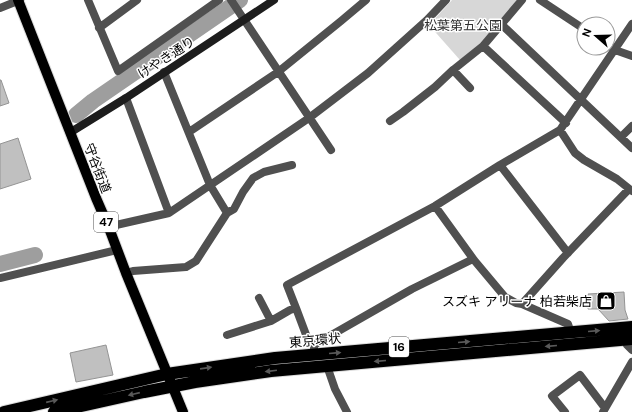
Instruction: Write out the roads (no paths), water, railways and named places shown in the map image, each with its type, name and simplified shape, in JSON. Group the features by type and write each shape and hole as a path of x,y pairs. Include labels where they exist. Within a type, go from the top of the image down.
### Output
{"highway":[{"name":"東京環状","path":"4,412 167,374 275,358 314,350 570,333 632,327"},
{"name":"東京環状","path":"55,412 172,386 271,371 628,339"}],"main road":[{"name":"守谷街道","path":"19,0 96,198 183,412"}],"street":[{"path":"0,8 19,0"},
{"path":"88,0 118,71 219,0"},
{"path":"99,28 137,0"},
{"path":"231,0 331,150"},
{"name":"けやき通り","path":"71,132 126,98 274,0"},
{"path":"189,132 278,72 366,0"},
{"path":"109,228 116,225 169,213 309,118 368,73 427,20 446,0"},
{"path":"390,121 435,87 453,70 483,46 522,0"},
{"path":"540,0 576,24"},
{"path":"502,24 632,148"},
{"path":"616,42 632,24"},
{"path":"483,46 566,123"},
{"path":"616,49 632,56"},
{"path":"473,259 412,290 314,350 308,340 287,285 435,206 500,165 560,130 582,100 606,56"},
{"path":"453,70 470,88"},
{"path":"164,72 210,185 227,213"},
{"path":"126,98 169,213"},
{"path":"621,137 632,126"},
{"path":"522,304 568,252 630,190 617,179 574,153 560,130"},
{"path":"126,273 133,271 186,267 196,261 227,213 234,209 243,192 253,178 264,172 292,165"},
{"path":"500,165 568,252"},
{"path":"435,206 473,259 505,297 568,324 570,333"},
{"path":"0,278 117,250"},
{"path":"259,298 271,320"},
{"path":"228,335 271,320 296,308"},
{"path":"628,339 626,345 632,350"},
{"path":"565,412 552,396 580,375 604,410 632,362"},
{"path":"327,366 334,389 347,412"}],"waterway":[{"path":"76,115 93,101 240,0"},
{"path":"0,264 35,255"}],"place":[{"name":"スズキ アリーナ 柏若柴店","path":"606,301"}],"park label":[{"name":"松葉第五公園","path":"463,25"}]}
